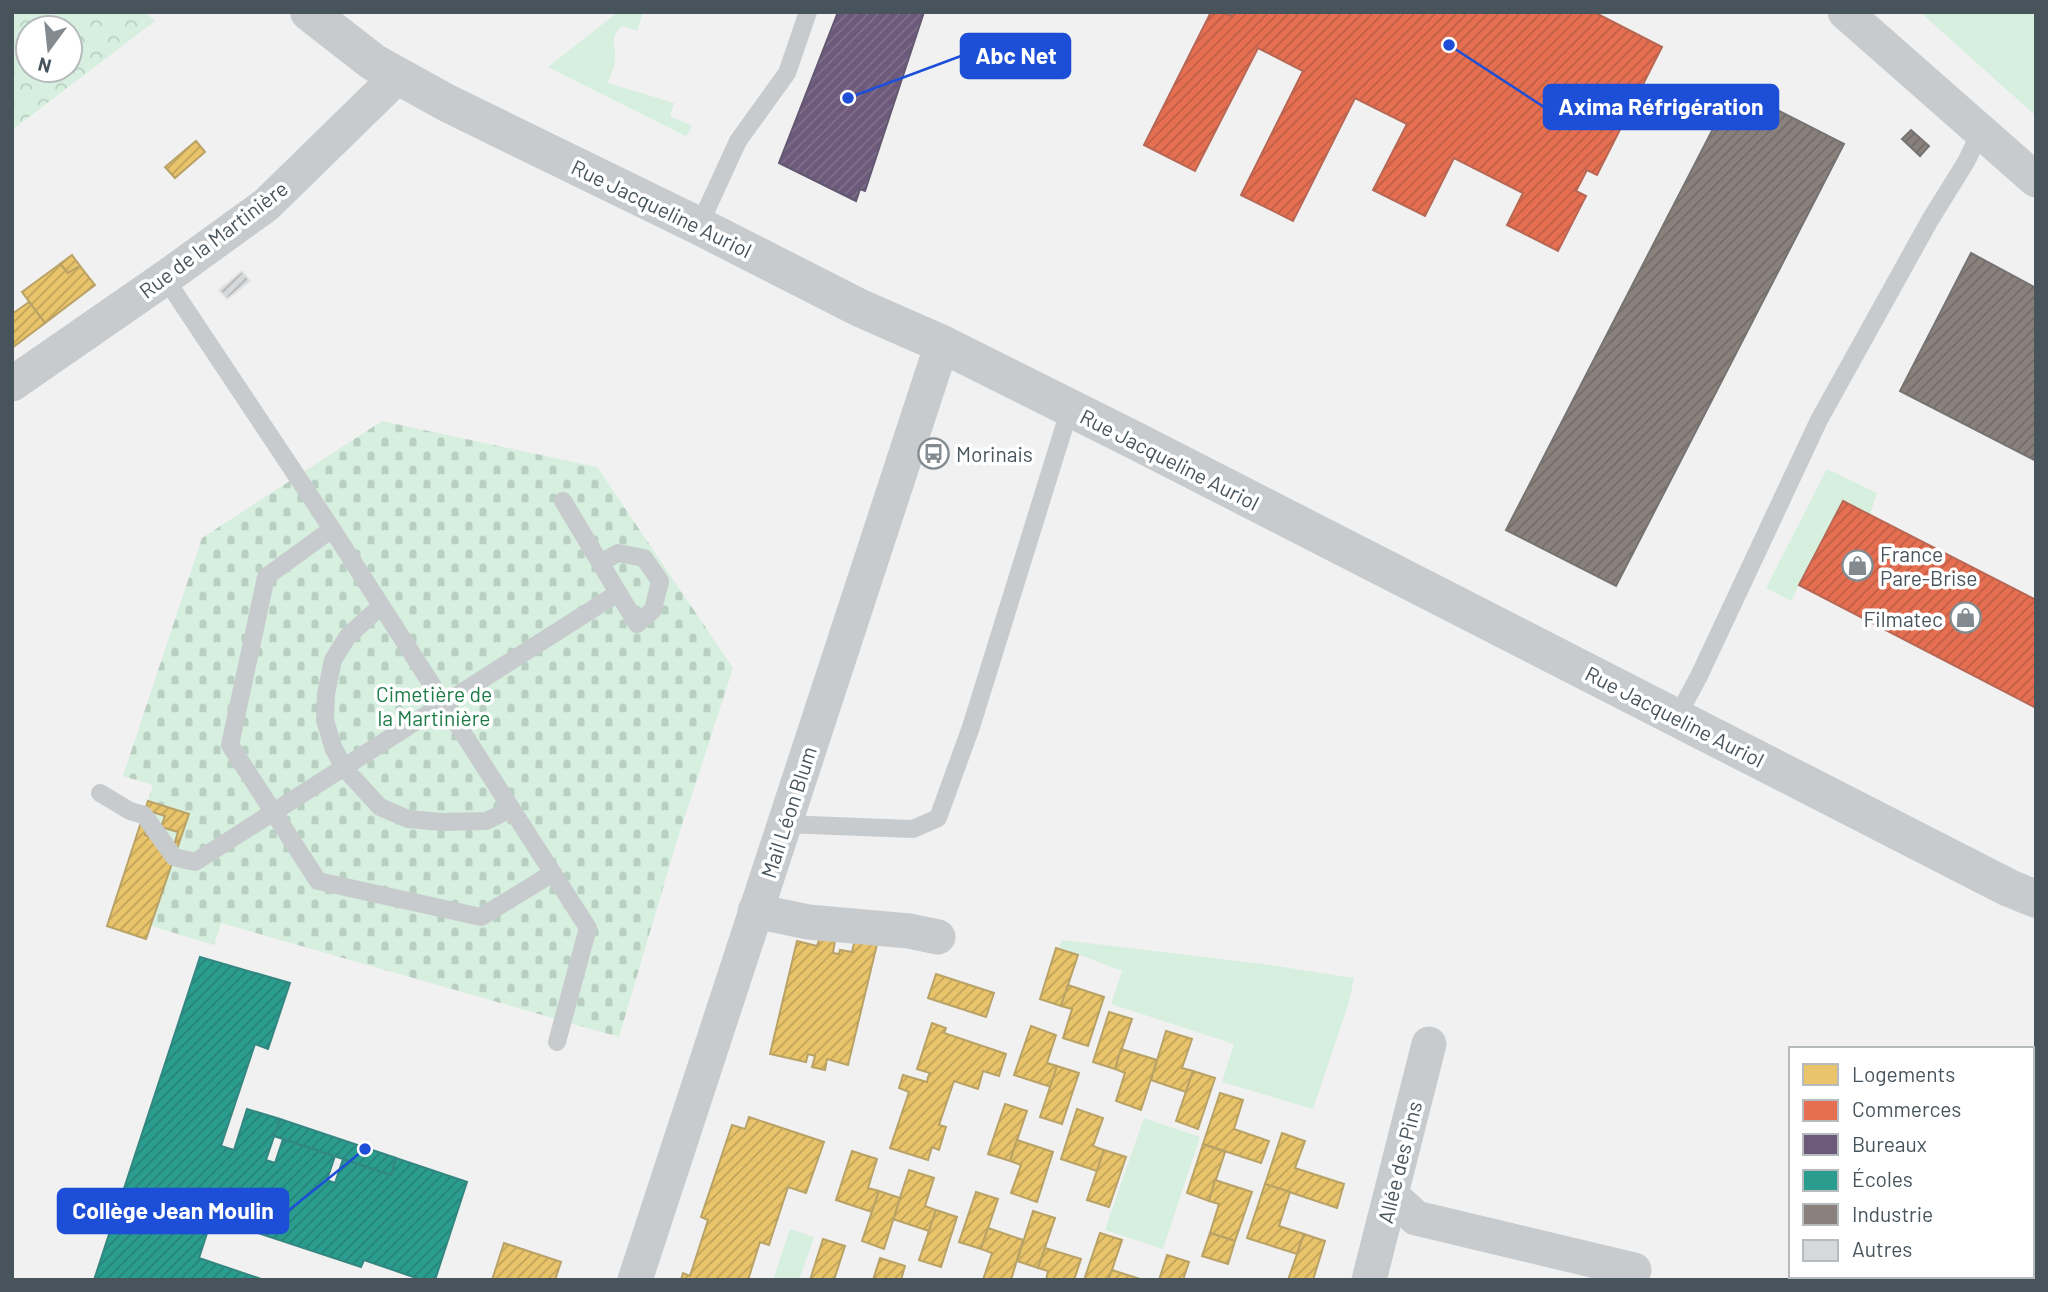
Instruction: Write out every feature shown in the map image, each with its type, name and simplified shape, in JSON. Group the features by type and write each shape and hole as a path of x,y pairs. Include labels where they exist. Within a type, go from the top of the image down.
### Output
{"street":[{"name":"Rue Jacqueline Auriol","path":"309,12 373,62 466,113 1070,408 2036,900"},
{"path":"1846,12 2036,180"},
{"name":"Rue de la Martinière","path":"12,384 265,205 398,76"},
{"name":"Mail Léon Blum","path":"635,1280 942,344"},
{"path":"755,911 808,922 909,931 938,937"},
{"name":"Allée des Pins","path":"1369,1280 1429,1044"},
{"path":"1391,1195 1416,1218 1634,1270"}],"lane":[{"path":"699,226 738,141 787,74 808,12"},
{"path":"1677,717 1699,676 1819,420 1981,131"},
{"path":"164,278 332,528 588,928 557,1042"},
{"path":"784,824 913,829 938,818 971,727 1070,408"},
{"path":"563,501 600,563 618,593 637,624 653,610 660,581 644,558 618,553 600,563"},
{"path":"332,528 266,577 230,745 273,813 318,881 481,917 553,873"},
{"path":"100,793 144,816 174,857 195,862 618,593"},
{"path":"381,606 348,636 333,660 326,694 325,720 332,747 344,768 380,807 408,819 442,822 486,821 511,809"}],"green space":[{"path":"12,12 145,12 155,21 84,75 84,14 14,14 14,84 72,84 12,130"},
{"path":"618,12 643,12 637,31 622,26 615,35 615,62 608,83 674,103 670,116 692,126 686,136 548,67"},
{"path":"1920,12 2036,12 2036,116"},
{"name":"Cimetière de la Martinière","path":"382,421 597,467 733,668 675,847 619,1037 221,923 214,945 151,926 146,939 107,926 153,785 123,776 202,538"},
{"path":"1827,469 1877,493 1870,515 1843,501 1791,601 1766,588"},
{"path":"1062,940 1263,964 1354,978 1349,1002 1313,1109 1222,1082 1234,1044 1111,1004 1122,971 1059,947"},
{"path":"1144,1118 1200,1137 1163,1249 1105,1230"},
{"path":"790,1229 814,1237 799,1280 773,1280"}],"building: Logements":[{"path":"196,141 205,152 175,178 165,167"},
{"path":"72,255 80,266 68,273 60,264"},
{"path":"60,264 68,273 80,266 95,285 45,323 22,292"},
{"path":"29,302 45,323 12,348 12,314"},
{"path":"148,801 189,814 146,939 107,926","holes":["152,812 165,816 161,827 178,832 174,845 145,835"]},
{"path":"856,935 879,936 848,1065 827,1059 825,1070 812,1067 815,1056 808,1054 806,1062 770,1054 797,941 817,946 820,937 835,940 833,953 839,954 840,950 852,952"},
{"path":"1056,948 1078,955 1061,1006 1040,999"},
{"path":"936,974 994,993 986,1017 928,998"},
{"path":"1068,985 1104,997 1088,1046 1063,1038 1072,1009 1061,1006"},
{"path":"1109,1012 1132,1019 1115,1069 1093,1062"},
{"path":"932,1023 946,1028 944,1033 1006,1054 999,1076 983,1071 978,1089 954,1081 939,1125 946,1127 939,1150 932,1147 928,1160 890,1148 909,1092 899,1088 903,1075 927,1082 930,1073 917,1069"},
{"path":"1031,1026 1056,1035 1047,1063 1057,1066 1051,1087 1014,1075"},
{"path":"1166,1031 1192,1039 1182,1068 1193,1071 1186,1092 1151,1080"},
{"path":"1121,1049 1157,1060 1141,1110 1116,1101 1125,1073 1115,1069"},
{"path":"1057,1066 1079,1073 1062,1124 1040,1117"},
{"path":"1193,1071 1215,1078 1198,1129 1176,1121"},
{"path":"1220,1093 1243,1100 1234,1129 1269,1141 1261,1163 1203,1144"},
{"path":"1005,1104 1027,1111 1010,1161 988,1154"},
{"path":"1077,1109 1103,1118 1093,1146 1104,1150 1097,1171 1061,1159"},
{"path":"749,1117 824,1142 806,1193 788,1187 769,1245 760,1242 748,1280 681,1280 683,1273 690,1276 708,1220 701,1217 732,1125 745,1129"},
{"path":"1282,1133 1305,1141 1295,1168 1344,1184 1337,1208 1265,1184"},
{"path":"1017,1140 1053,1152 1037,1202 1011,1193 1021,1165 1010,1161"},
{"path":"1203,1144 1225,1152 1209,1201 1187,1193"},
{"path":"1104,1150 1126,1157 1109,1207 1087,1200"},
{"path":"852,1151 877,1159 868,1188 879,1191 872,1212 836,1200"},
{"path":"909,1170 934,1178 925,1206 936,1210 929,1231 893,1219"},
{"path":"1215,1180 1252,1192 1235,1241 1210,1233 1219,1204 1209,1201"},
{"path":"1265,1184 1290,1192 1279,1226 1304,1234 1297,1254 1247,1238"},
{"path":"879,1191 900,1198 884,1249 862,1241"},
{"path":"976,1192 998,1199 981,1249 959,1242"},
{"path":"936,1210 957,1217 941,1267 919,1260"},
{"path":"1033,1211 1055,1218 1038,1268 1017,1261"},
{"path":"988,1228 1023,1240 1011,1280 983,1280 992,1253 981,1249"},
{"path":"1100,1233 1122,1240 1112,1270 1108,1280 1084,1280"},
{"path":"1210,1233 1235,1241 1228,1264 1202,1256"},
{"path":"1304,1234 1325,1241 1313,1280 1288,1280"},
{"path":"823,1239 845,1246 834,1280 810,1280"},
{"path":"504,1243 561,1262 555,1280 492,1280"},
{"path":"1045,1248 1081,1259 1074,1280 1046,1280 1048,1271 1038,1268"},
{"path":"1167,1255 1189,1262 1183,1280 1159,1280"},
{"path":"880,1258 905,1266 901,1280 873,1280"},
{"path":"1112,1270 1143,1280 1108,1280"}],"building: Commerces":[{"path":"1211,12 1224,12 1231,16 1232,12 1594,12 1662,47 1597,175 1587,170 1576,191 1586,196 1558,251 1507,225 1523,193 1454,158 1425,216 1373,190 1407,124 1355,98 1293,221 1241,195 1303,71 1258,48 1195,171 1144,145"},
{"path":"1843,501 2036,600 2036,708 1799,585"}],"building: Bureaux":[{"path":"838,12 924,12 865,191 860,189 856,201 779,163"}],"building: Écoles":[{"path":"200,957 290,983 268,1049 255,1044 221,1146 234,1150 247,1109 280,1119 266,1160 275,1163 283,1139 335,1156 327,1180 335,1183 343,1159 391,1175 396,1158 467,1182 435,1280 422,1280 364,1260 361,1267 212,1218 199,1258 264,1280 94,1280"},
{"path":"280,1119 396,1158 391,1175 274,1136"}],"building: Industrie":[{"path":"1734,88 1844,144 1616,586 1506,530"},
{"path":"1911,130 1929,146 1920,156 1902,139"},
{"path":"1971,253 2036,288 2036,461 1900,391"}],"building: Autres":[{"path":"242,271 250,281 227,299 219,290"}],"place":[{"name":"Axima Réfrigération","path":"1449,45"},
{"name":"Abc Net","path":"848,98"},
{"name":"Morinais","path":"933,453"},
{"name":"France Pare-Brise","path":"1857,565"},
{"name":"Filmatec","path":"1966,618"},
{"name":"Collège Jean Moulin","path":"365,1149"}]}
